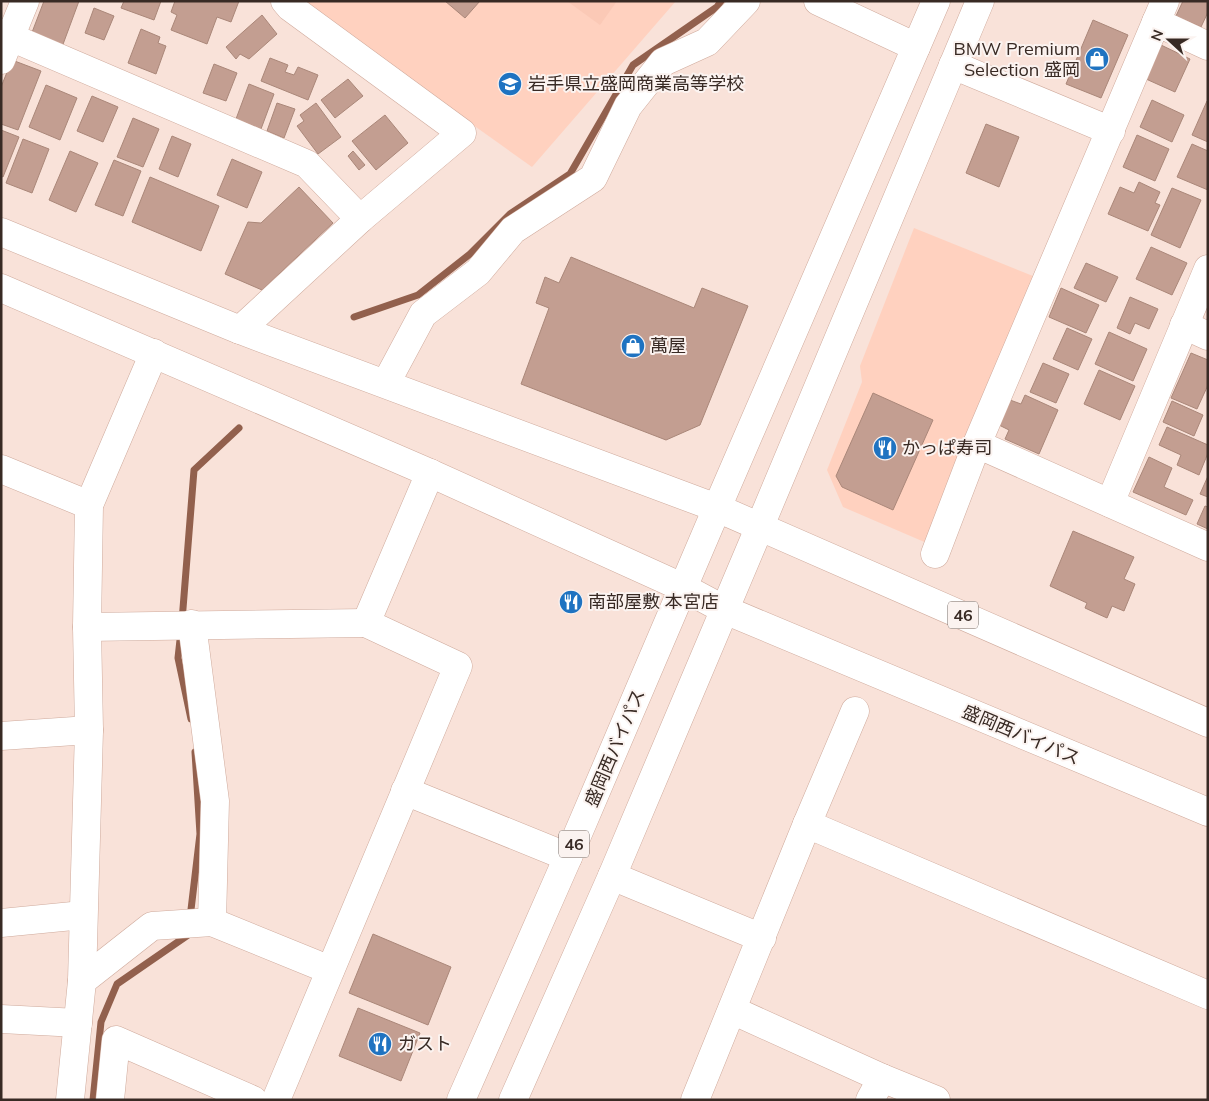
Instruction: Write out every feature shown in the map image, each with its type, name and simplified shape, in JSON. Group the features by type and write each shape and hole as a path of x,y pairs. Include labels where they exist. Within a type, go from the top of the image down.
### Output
{"main road":[{"path":"25,1 4,43 308,164 360,219"},
{"path":"240,330 360,219 462,133 290,7 285,1"},
{"path":"386,383 423,314 478,272 513,230 592,178 628,106 663,62 707,42 746,1"},
{"path":"818,1 916,47"},
{"name":"盛岡西バイパス","path":"460,1100 568,857 936,1"},
{"path":"513,1100 612,876 980,1"},
{"path":"935,554 977,444 1161,12 1208,46"},
{"path":"953,65 1111,131"},
{"path":"1,232 240,330 717,508"},
{"path":"1110,503 1196,330 1208,269"},
{"path":"1,288 430,473 684,588"},
{"path":"70,1100 82,981 89,730 87,627 89,505 154,353"},
{"path":"977,444 1208,547"},
{"path":"1,469 89,505"},
{"path":"366,623 430,473"},
{"name":"46","path":"717,508 1208,723"},
{"name":"盛岡西バイパス","path":"684,588 725,610 1208,812"},
{"path":"87,627 366,623 458,666 276,1100"},
{"path":"192,624 216,801 212,922"},
{"path":"695,1100 855,711"},
{"path":"1,736 89,730"},
{"path":"405,791 568,857"},
{"path":"807,824 1208,994"},
{"path":"612,876 762,938"},
{"path":"1,923 83,915"},
{"path":"82,981 152,926 212,922 330,970"},
{"path":"732,1010 876,1089 936,1100"},
{"path":"1,1019 78,1022"},
{"path":"110,1100 116,1040 254,1100"}],"shaded area":[{"name":"岩手県立盛岡商業高等学校","path":"299,1 676,1 532,167"},
{"path":"567,1 617,1 600,25"},
{"path":"914,228 1038,278 929,544 843,507 827,470 862,382 860,366"}],"building":[{"path":"44,1 79,1 62,47 31,35"},
{"path":"124,1 161,1 154,20 121,8"},
{"path":"175,1 239,1 231,22 217,17 207,44 171,30 177,15 171,12"},
{"path":"445,1 480,1 465,18"},
{"path":"1183,1 1208,1 1208,12 1201,27 1176,16"},
{"path":"94,8 114,16 104,40 85,33"},
{"path":"262,15 277,34 249,59 240,54 236,59 226,47"},
{"name":"BMW Premium Selection 盛岡","path":"1093,20 1128,35 1101,98 1066,84"},
{"path":"141,29 160,37 158,43 166,46 156,74 128,63"},
{"path":"1161,45 1190,59 1175,92 1146,79"},
{"path":"270,58 288,65 285,72 294,75 298,67 318,75 308,100 261,81"},
{"path":"12,60 41,71 18,130 1,124 1,87"},
{"path":"214,64 237,73 226,101 203,93"},
{"path":"348,79 363,96 335,118 321,100"},
{"path":"249,84 274,94 261,129 236,119"},
{"path":"46,85 77,98 60,140 29,127"},
{"path":"92,96 118,107 103,142 77,131"},
{"path":"1152,100 1184,115 1172,142 1140,127"},
{"path":"1208,101 1208,142 1192,135"},
{"path":"277,103 295,109 284,138 267,131"},
{"path":"316,103 341,137 318,154 297,126 304,121 300,115"},
{"path":"385,115 408,143 376,170 352,141"},
{"path":"133,118 159,129 143,167 117,157"},
{"path":"986,124 1019,137 999,187 966,173"},
{"path":"1,130 19,137 3,177 1,176"},
{"path":"1137,135 1169,149 1155,181 1123,167"},
{"path":"172,136 191,144 178,177 159,169"},
{"path":"23,139 49,149 32,193 6,183"},
{"path":"1192,144 1208,151 1208,190 1177,177"},
{"path":"70,151 98,163 76,212 49,200"},
{"path":"353,151 365,165 359,170 348,156"},
{"path":"232,159 262,172 247,208 217,195"},
{"path":"114,160 141,171 123,216 95,205"},
{"path":"150,177 219,206 201,251 132,222"},
{"path":"1139,182 1160,192 1155,203 1160,205 1148,231 1108,214 1120,187 1134,193"},
{"path":"299,187 333,223 262,290 225,274 248,222 261,223"},
{"path":"1172,188 1201,200 1180,248 1151,235"},
{"path":"1151,247 1187,263 1172,295 1136,279"},
{"name":"萬屋","path":"571,257 694,308 702,288 748,306 700,425 666,440 521,384 549,308 536,303 545,277 559,283"},
{"path":"1086,263 1118,277 1106,302 1074,288"},
{"path":"1061,288 1099,305 1086,333 1049,317"},
{"path":"1130,297 1158,309 1149,329 1135,323 1130,334 1117,328"},
{"path":"1067,328 1092,339 1078,370 1053,359"},
{"path":"1109,332 1147,349 1133,381 1095,364"},
{"path":"1191,353 1208,360 1208,385 1197,409 1171,398"},
{"path":"1043,363 1069,374 1056,403 1030,392"},
{"path":"1099,370 1135,386 1120,420 1084,404"},
{"name":"かっぱ寿司","path":"873,393 933,420 893,510 842,487 836,476"},
{"path":"1025,395 1058,410 1039,454 1005,439 1009,430 999,425 1010,400 1021,404"},
{"path":"1172,401 1203,415 1194,436 1163,422"},
{"path":"1167,427 1208,445 1208,453 1199,475 1177,465 1181,455 1159,445"},
{"path":"1149,457 1172,468 1164,487 1193,500 1186,515 1133,492"},
{"path":"1208,476 1208,497 1200,494"},
{"path":"1205,506 1208,507 1208,529 1197,524"},
{"path":"1073,531 1134,557 1124,579 1135,584 1124,611 1112,606 1107,618 1085,608 1087,603 1050,586"},
{"path":"373,934 451,967 428,1025 349,993"},
{"name":"ガスト","path":"358,1008 420,1033 401,1081 339,1056"}],"waterway":[{"path":"354,317 418,295 470,254 510,214 570,174 633,65 717,7 721,1"},
{"path":"182,621 194,470 239,428"},
{"path":"181,631 178,658 191,719"},
{"path":"190,918 200,834 195,752"},
{"path":"93,1100 101,1022 117,984 188,935 189,931"}],"place":[{"name":"BMW Premium Selection 盛岡","path":"1097,59"},
{"name":"岩手県立盛岡商業高等学校","path":"510,84"},
{"name":"萬屋","path":"633,346"},
{"name":"かっぱ寿司","path":"885,448"},
{"name":"南部屋敷 本宮店","path":"571,602"},
{"name":"ガスト","path":"380,1044"}]}
